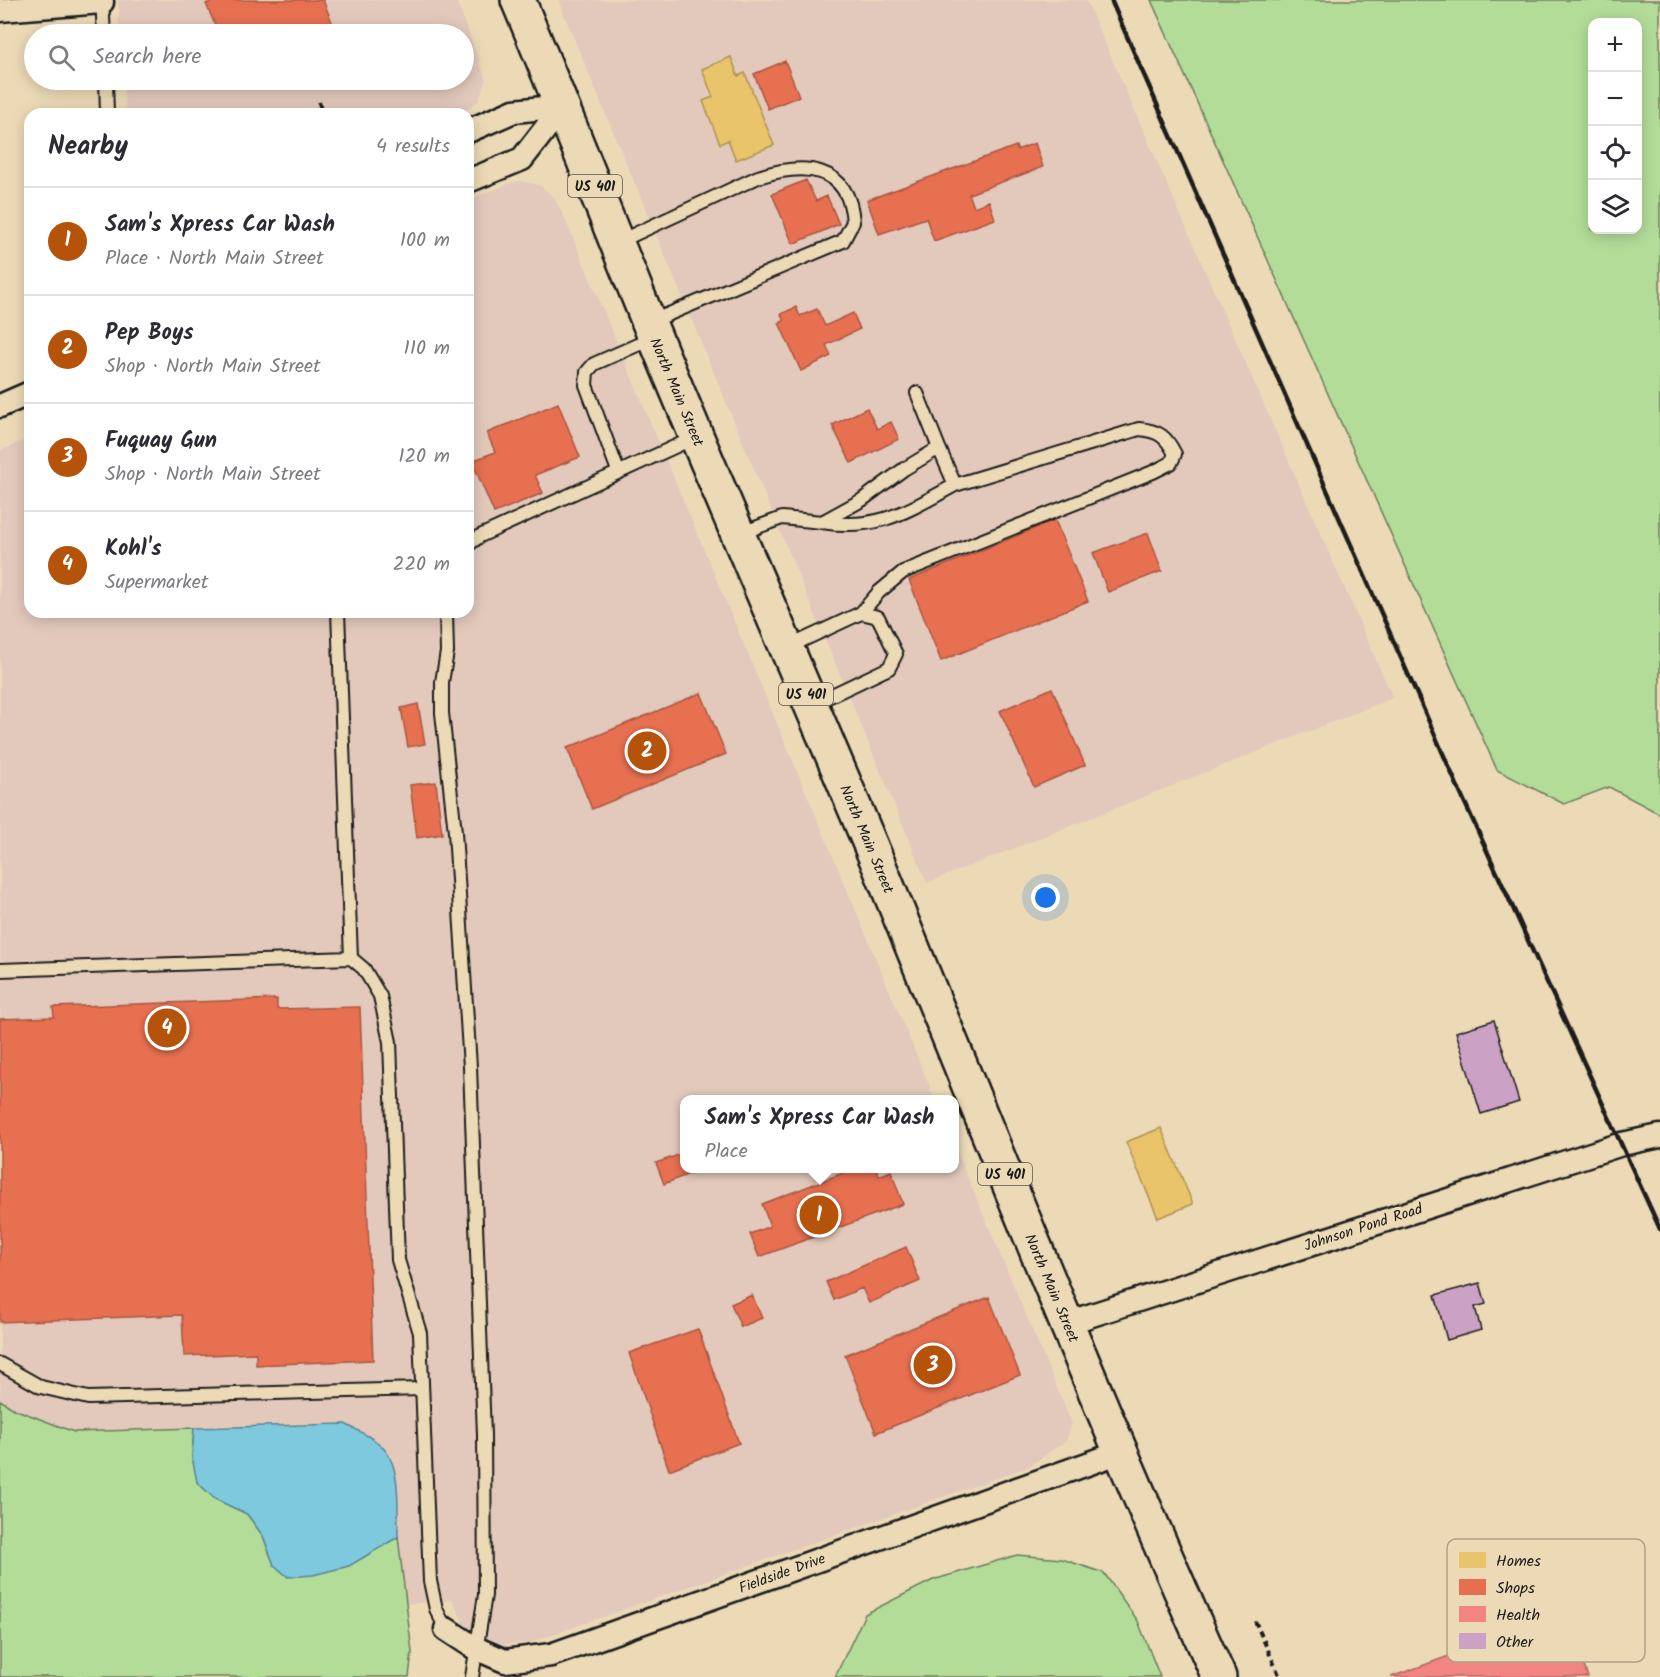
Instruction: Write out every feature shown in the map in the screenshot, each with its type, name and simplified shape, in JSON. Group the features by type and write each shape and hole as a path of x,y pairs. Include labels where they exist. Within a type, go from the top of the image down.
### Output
{"highway":[{"name":"North Main Street","path":"518,0 696,437 811,705 1121,1452 1219,1677"}],"street":[{"path":"0,10 102,1"},
{"path":"474,128 514,111 563,106"},
{"path":"474,179 522,159 563,106"},
{"path":"0,406 24,396"},
{"name":"Johnson Pond Road","path":"1067,1323 1622,1144 1660,1136"},
{"name":"Fieldside Drive","path":"446,1629 475,1648 505,1661 551,1655 1121,1452"}],"lane":[{"path":"102,1 103,24"},
{"path":"106,90 107,108"},
{"path":"617,242 758,177 779,171 809,168 826,173 840,183 846,195 853,222 843,241 652,330 594,364 587,372 586,385 618,471"},
{"path":"917,393 955,485"},
{"path":"738,534 782,518 849,526 897,517 955,485 1139,429 1157,431 1168,439 1175,454 1171,462 1153,472 903,572 879,592 861,613 786,647"},
{"path":"474,540 618,471 696,437"},
{"path":"822,522 862,501 904,469 939,448"},
{"path":"811,705 889,669 896,654 878,617 861,613"},
{"path":"338,618 351,958"},
{"path":"446,618 447,652 442,682 442,712 455,832 470,1067 484,1435 484,1595 482,1622 475,1648 472,1677"},
{"path":"0,970 351,958 364,969 380,996 390,1042 398,1260 420,1333 430,1581 436,1609 446,1629"},
{"path":"0,1364 41,1387 88,1398 421,1389"}],"path":[{"path":"318,102 320,108"},
{"path":"1255,1621 1280,1677"}],"shaded area":[{"path":"118,0 456,0 465,24 119,24"},
{"path":"558,0 1086,0 1393,698 927,883"},
{"path":"474,47 486,79 479,100 469,108 125,108 124,90 474,90"},
{"path":"521,181 539,185 554,197 565,219 933,1095 680,1095 680,1173 959,1173 959,1157 1072,1424 1066,1441 1028,1467 529,1643 497,1645 484,1639 464,1624 452,1600 411,1604 175,1612 0,1467 0,451 24,441 24,618 474,618 474,198"}],"green space":[{"path":"1151,0 1660,0 1660,814 1609,787 1564,804 1497,770"},
{"path":"0,1400 14,1409 74,1432 194,1428 192,1457 215,1499 247,1514 263,1536 274,1565 376,1548 398,1537 412,1652 409,1677 0,1677"},
{"path":"1017,1555 1062,1559 1104,1573 1138,1621 1160,1677 835,1677 865,1614 933,1580"}],"water":[{"path":"345,1424 377,1442 390,1459 398,1492 398,1537 349,1566 313,1575 288,1577 274,1565 263,1536 247,1514 215,1499 197,1482 192,1457 194,1428"}],"building: Homes":[{"path":"731,57 738,76 745,73 774,145 736,160 728,140 720,144 703,101 713,97 702,69"},
{"path":"1161,1128 1193,1204 1158,1218 1126,1142"}],"building: Shops":[{"path":"215,0 323,0 333,24 215,24 206,4"},
{"path":"785,61 799,96 768,109 754,74"},
{"path":"1035,143 1043,167 969,194 974,207 989,201 995,219 934,241 926,218 879,234 867,200 1016,146 1017,150"},
{"path":"806,180 816,201 827,196 839,224 793,244 772,194"},
{"path":"796,307 800,316 817,309 825,326 853,313 860,329 826,345 831,356 801,371 779,323 784,321 781,314"},
{"path":"558,403 580,457 535,475 543,493 494,513 474,466 474,460 495,452 487,433"},
{"path":"867,408 877,429 891,422 899,439 851,463 832,425"},
{"path":"1055,520 1088,601 941,661 909,580"},
{"path":"1148,533 1162,571 1108,592 1093,553"},
{"path":"1052,688 1085,765 1034,787 1000,711"},
{"path":"701,693 726,754 592,809 567,748"},
{"path":"418,704 425,744 408,747 401,708"},
{"path":"436,782 442,834 417,838 410,785"},
{"path":"277,999 277,1009 360,1007 373,1360 256,1365 256,1353 184,1356 182,1315 0,1322 0,1019 54,1017 53,1007"},
{"path":"680,1154 680,1173 692,1173 664,1184 656,1163"},
{"path":"843,1173 878,1173 879,1176 892,1173 903,1204 759,1257 750,1234 770,1226 762,1204"},
{"path":"906,1247 920,1281 869,1303 862,1288 834,1300 826,1282"},
{"path":"752,1295 762,1318 741,1327 731,1304"},
{"path":"989,1297 1020,1375 876,1433 845,1355"},
{"path":"698,1329 739,1443 669,1470 629,1353"}],"building: Health":[{"path":"1447,1657 1447,1662 1583,1662 1588,1677 1391,1677"}],"building: Other":[{"path":"1494,1020 1519,1102 1481,1114 1456,1032"},
{"path":"1480,1283 1486,1304 1475,1307 1481,1330 1447,1340 1435,1295"}],"railway":[{"path":"1111,0 1460,792 1660,1229"}],"place":[{"name":"Pep Boys","path":"647,751"},
{"name":"Kohl's","path":"167,1028"},
{"name":"Sam's Xpress Car Wash","path":"819,1215"},
{"name":"Fuquay Gun","path":"933,1365"}]}
